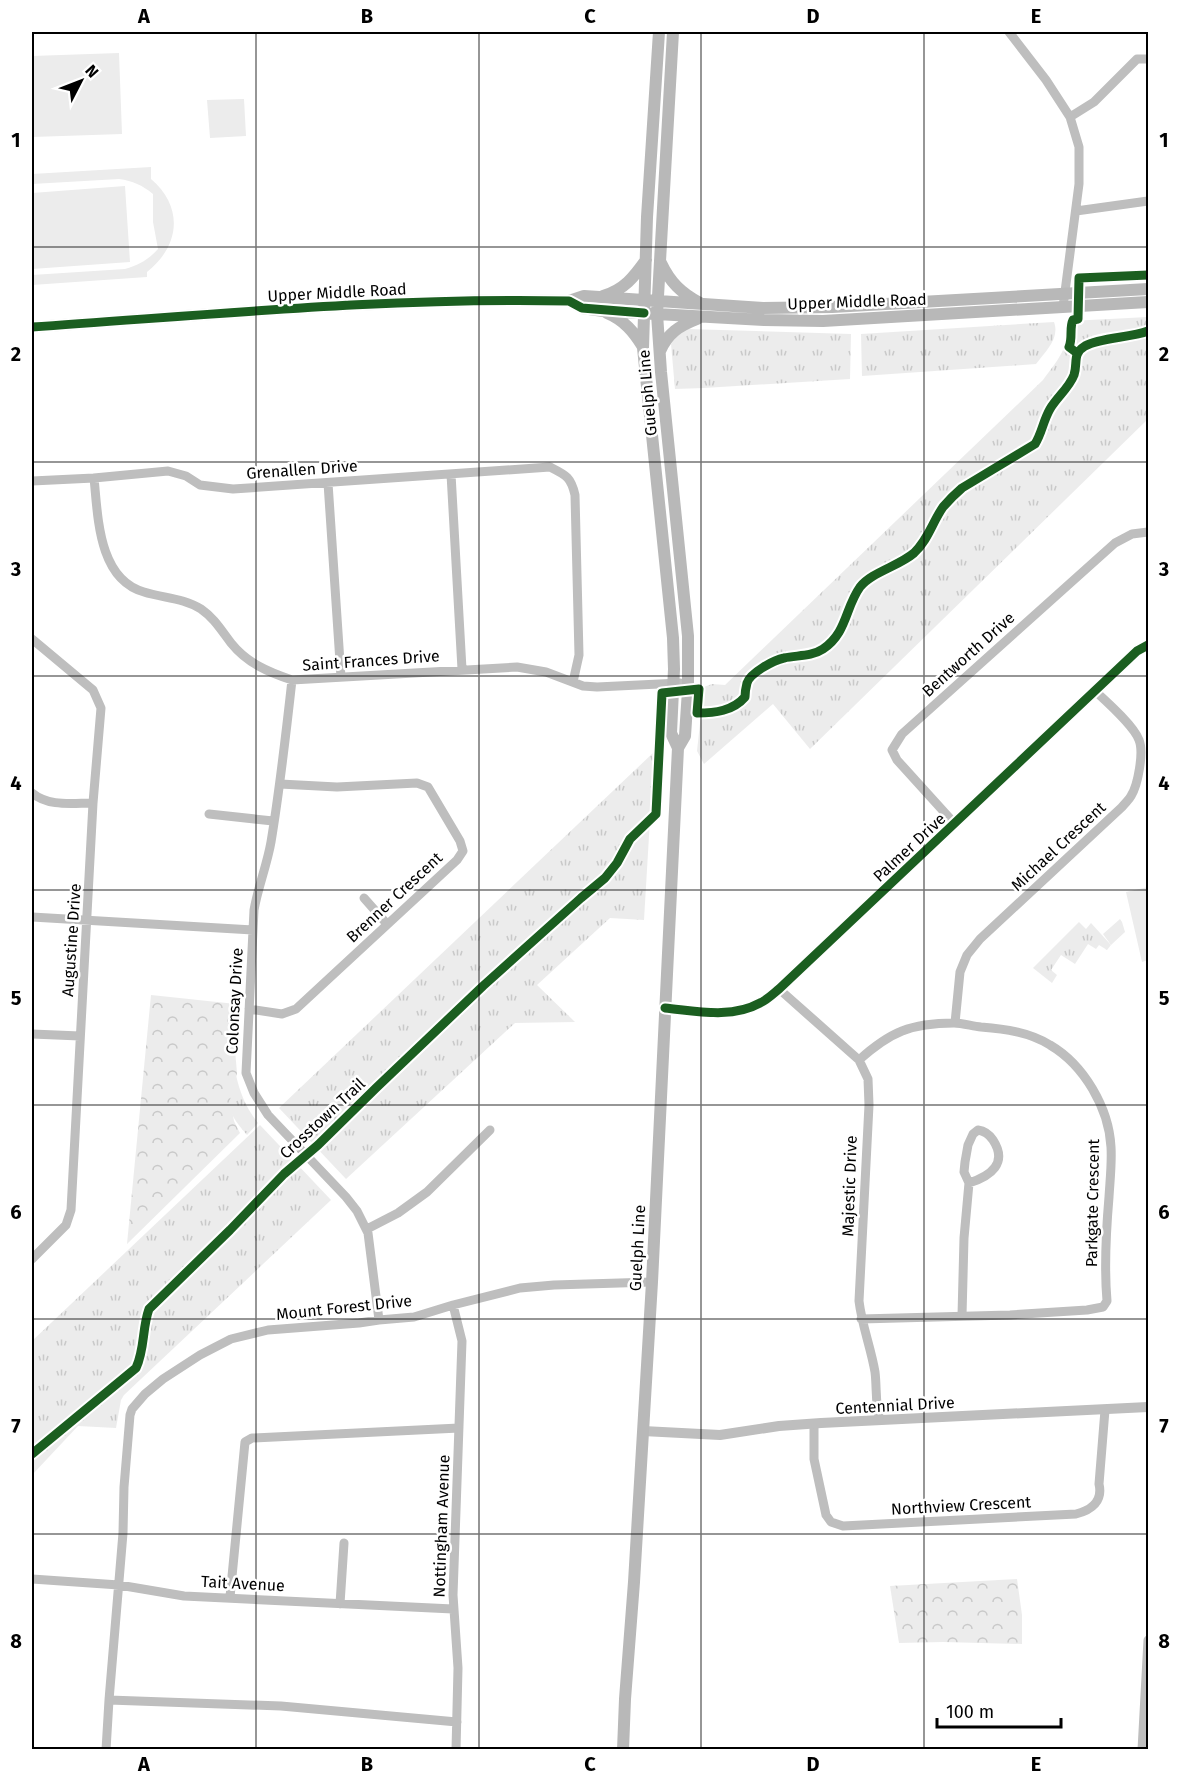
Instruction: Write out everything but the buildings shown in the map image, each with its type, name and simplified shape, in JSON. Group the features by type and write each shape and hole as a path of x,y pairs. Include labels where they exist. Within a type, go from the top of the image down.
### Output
{"main road":[{"name":"Guelph Line","path":"623,1749 652,1282 678,748 685,736 688,683 688,636 678,531 659,352 646,258 658,32"},
{"name":"Guelph Line","path":"673,32 660,261 643,348 674,638 671,733 678,748"},
{"path":"600,297 627,284 646,258"},
{"path":"659,352 676,328 704,310 677,288 666,274 660,261"},
{"name":"Upper Middle Road","path":"32,327 453,300 569,301 584,296 651,307 704,310 853,307 1149,289"},
{"name":"Upper Middle Road","path":"569,301 582,308 603,311 651,307"},
{"name":"Upper Middle Road","path":"704,310 764,320 823,321 1149,302"},
{"path":"603,311 625,324 643,348"},
{"path":"660,510 678,531"}],"street":[{"path":"1011,32 1070,117 1079,147 1079,184 1063,307"},
{"path":"1070,117 1094,102 1137,59 1149,59"},
{"path":"1076,211 1149,201"},
{"name":"Grenallen Drive","path":"32,481 168,471 186,476 200,485 234,489 550,467 573,482 575,495 579,655 573,682"},
{"path":"451,474 462,669"},
{"name":"Saint Frances Drive","path":"94,478 100,537 110,561 123,580 139,591 181,600 199,608 216,621 232,644 249,662 271,673 292,680 462,669 530,668 583,686 688,683"},
{"path":"328,483 341,676"},
{"name":"Bentworth Drive","path":"955,824 897,760 892,750 895,743 902,734 1115,543 1132,534 1149,532"},
{"name":"Augustine Drive","path":"32,639 93,690 101,708 93,803 71,1210 66,1225 32,1259"},
{"name":"Palmer Drive","path":"665,1008 726,1013 739,1012 761,1003 779,989 1137,651 1149,645"},
{"name":"Colonsay Drive","path":"292,680 271,842 258,887 253,930 246,1073 254,1093 268,1115 346,1197 367,1229 378,1320"},
{"name":"Michael Crescent","path":"955,1023 960,972 967,955 980,939 1122,807 1136,785 1140,762 1139,740 1124,720 1095,691"},
{"name":"Brenner Crescent","path":"249,1009 282,1014 296,1009 458,860 464,851 428,787 417,783 337,787 280,784"},
{"path":"32,793 39,800 56,804 93,803"},
{"path":"209,814 273,821"},
{"path":"364,898 387,924"},
{"path":"32,917 253,930"},
{"name":"Majestic Drive","path":"779,989 859,1060 868,1079 869,1105 860,1301 861,1319 874,1369 880,1420"},
{"name":"Parkgate Crescent","path":"859,1060 889,1036 922,1025 955,1023 1022,1033 1051,1045 1073,1063 1101,1103 1111,1146 1107,1229 1107,1301 1103,1306 1087,1310 861,1319"},
{"path":"32,1034 80,1036"},
{"path":"367,1229 398,1212 427,1192 490,1130"},
{"path":"962,1316 964,1238 969,1183 964,1172 968,1145 973,1134 978,1130 984,1131 998,1149 999,1163 983,1177 969,1183"},
{"name":"Mount Forest Drive","path":"119,1585 123,1533 123,1487 132,1409 163,1379 200,1355 231,1340 268,1330 414,1317 520,1288 652,1282"},
{"name":"Nottingham Avenue","path":"453,1305 462,1341 453,1609 458,1668 456,1749"},
{"name":"Centennial Drive","path":"643,1431 720,1435 779,1426 1149,1407"},
{"name":"Northview Crescent","path":"814,1424 814,1459 826,1515 831,1522 843,1526 1076,1514 1086,1511 1096,1503 1101,1493 1099,1484 1105,1410"},
{"path":"230,1597 245,1442 252,1438 459,1428"},
{"path":"340,1604 344,1542"},
{"name":"Tait Avenue","path":"32,1579 119,1585 184,1596 453,1609"},
{"path":"106,1749 119,1585"},
{"path":"1142,1749 1149,1640"},
{"path":"109,1700 280,1706 457,1722"}],"green space":[{"path":"119,53 122,134 32,137 32,56"},
{"path":"244,99 246,136 210,138 207,100"},
{"path":"151,167 151,179 162,190 169,202 174,226 166,250 147,272 147,277 32,285 32,275 125,269 143,262 158,249 153,222 153,194 145,188 119,179 32,184 32,174"},
{"path":"125,186 130,262 32,269 32,193"},
{"path":"1148,317 1148,419 810,749 773,704 704,764 697,751 704,687 712,684 725,685 1043,380 1065,346 1070,321"},
{"path":"1054,322 1054,339 1036,364 862,376 861,334"},
{"path":"687,329 851,334 850,379 675,389 671,344"},
{"path":"654,752 644,920 610,918 537,985 575,1022 515,1023 346,1179 279,1108"},
{"path":"1148,887 1148,960 1142,962 1126,892"},
{"path":"1120,919 1125,932 1111,945 1103,934"},
{"path":"1079,922 1086,929 1091,923 1111,945 1107,950 1099,945 1096,949 1088,944 1075,964 1061,955 1051,970 1057,975 1052,983 1033,968"},
{"path":"151,995 236,1004 237,1073 230,1100 234,1121 240,1133 127,1244"},
{"path":"236,1075 244,1100 258,1123 247,1135 231,1113 230,1101"},
{"path":"260,1125 331,1200 124,1395 116,1428 78,1426 32,1475 32,1341"},
{"path":"1017,1579 1022,1615 1022,1644 899,1643 890,1586"}],"cycle path":[{"path":"1077,353 1069,347 1072,323 1073,320 1078,319 1079,278 1148,275"},
{"path":"32,327 367,304 502,300 569,301 582,308 644,313"},
{"name":"Crosstown Trail","path":"32,1454 136,1368 149,1309 284,1174 318,1145 483,986 605,878 617,863 630,839 656,814 662,693 699,689 697,713 723,710 735,705 745,697 749,679 763,667 780,659 809,655 823,649 837,636 860,587 871,577 914,553 923,543 943,507 954,495 1035,444 1050,409 1072,380 1078,352 1081,349 1099,341 1148,331"},
{"path":"665,1008 701,1012 737,1011 768,999 1137,651 1148,645"}]}
